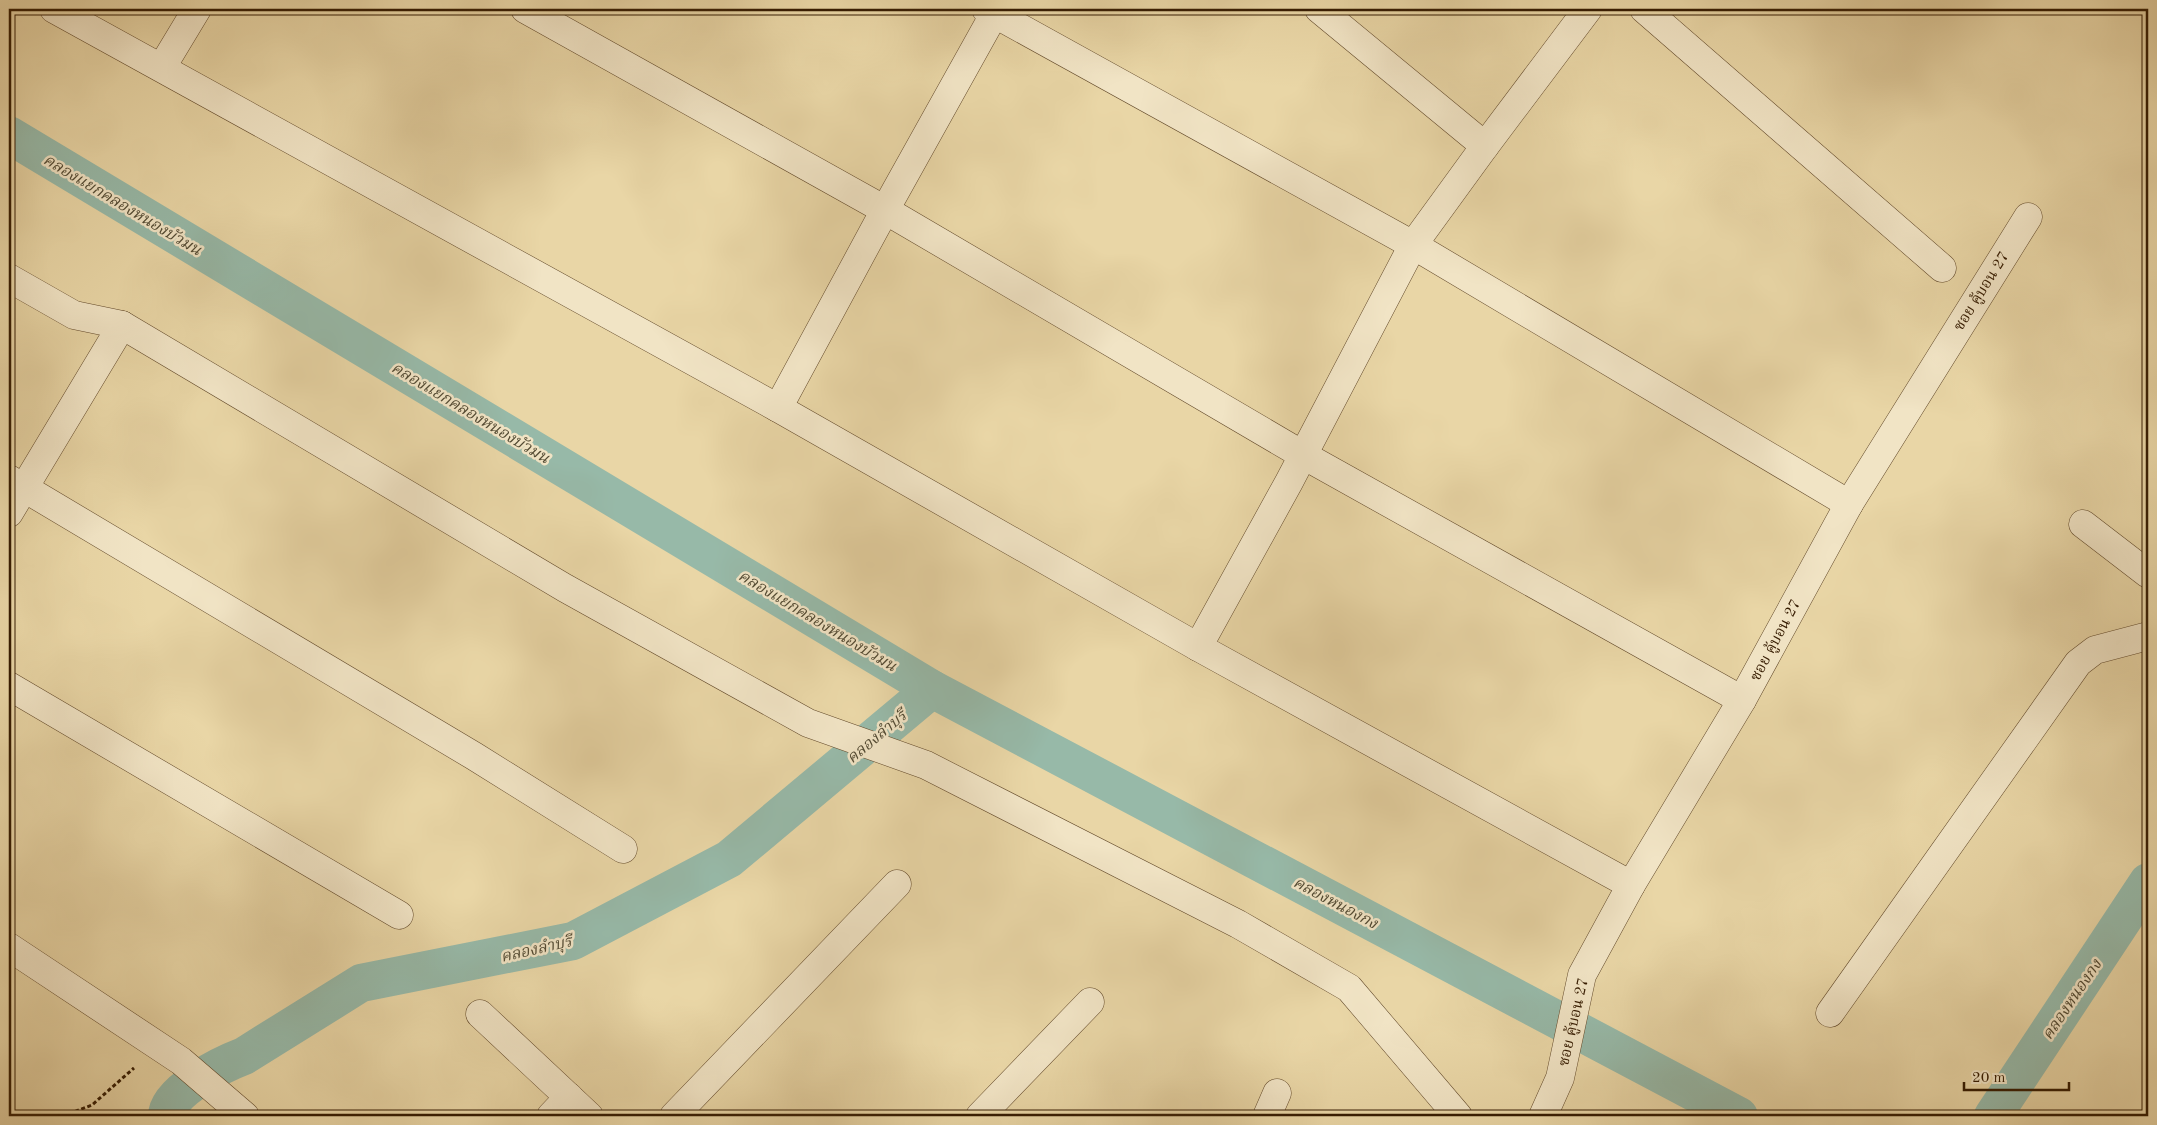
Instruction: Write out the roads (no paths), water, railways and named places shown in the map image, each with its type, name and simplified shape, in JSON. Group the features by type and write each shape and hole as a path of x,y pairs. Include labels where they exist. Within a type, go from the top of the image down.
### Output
{"street":[{"path":"54,9 778,408 1198,647 1631,885"},
{"path":"162,67 197,9"},
{"path":"524,9 885,210 1303,455 1742,700"},
{"path":"1319,9 1484,146"},
{"path":"1198,647 1303,455 1413,245 1484,146 1588,9"},
{"path":"1644,9 1942,268"},
{"path":"778,408 992,10 1413,245 1849,504"},
{"name":"ซอย คู้บอน 27","path":"1544,1116 1560,1078 1582,975 1631,885 1742,700 1849,504 2028,217"},
{"path":"9,278 74,315 122,325 566,588 808,723 926,765 1238,924 1349,988 1458,1116"},
{"path":"9,513 16,483 122,325"},
{"path":"16,483 465,751 623,849"},
{"path":"2083,524 2148,574"},
{"path":"1830,1012 2078,663 2095,650 2148,636"},
{"path":"9,686 399,915"},
{"path":"674,1116 897,884"},
{"path":"9,947 181,1062 241,1113"},
{"path":"980,1116 1090,1002"},
{"path":"480,1014 560,1107 589,1116"}],"waterway":[{"name":"คลองแยกคลองหนองบัวมน","path":"9,135 932,689 1739,1116"},
{"name":"คลองลำบุรี","path":"167,1116 169,1107 186,1088 210,1072 244,1056 361,983 573,941 729,859 932,689"},
{"name":"คลองหนองกง","path":"1993,1116 2148,882"}]}
